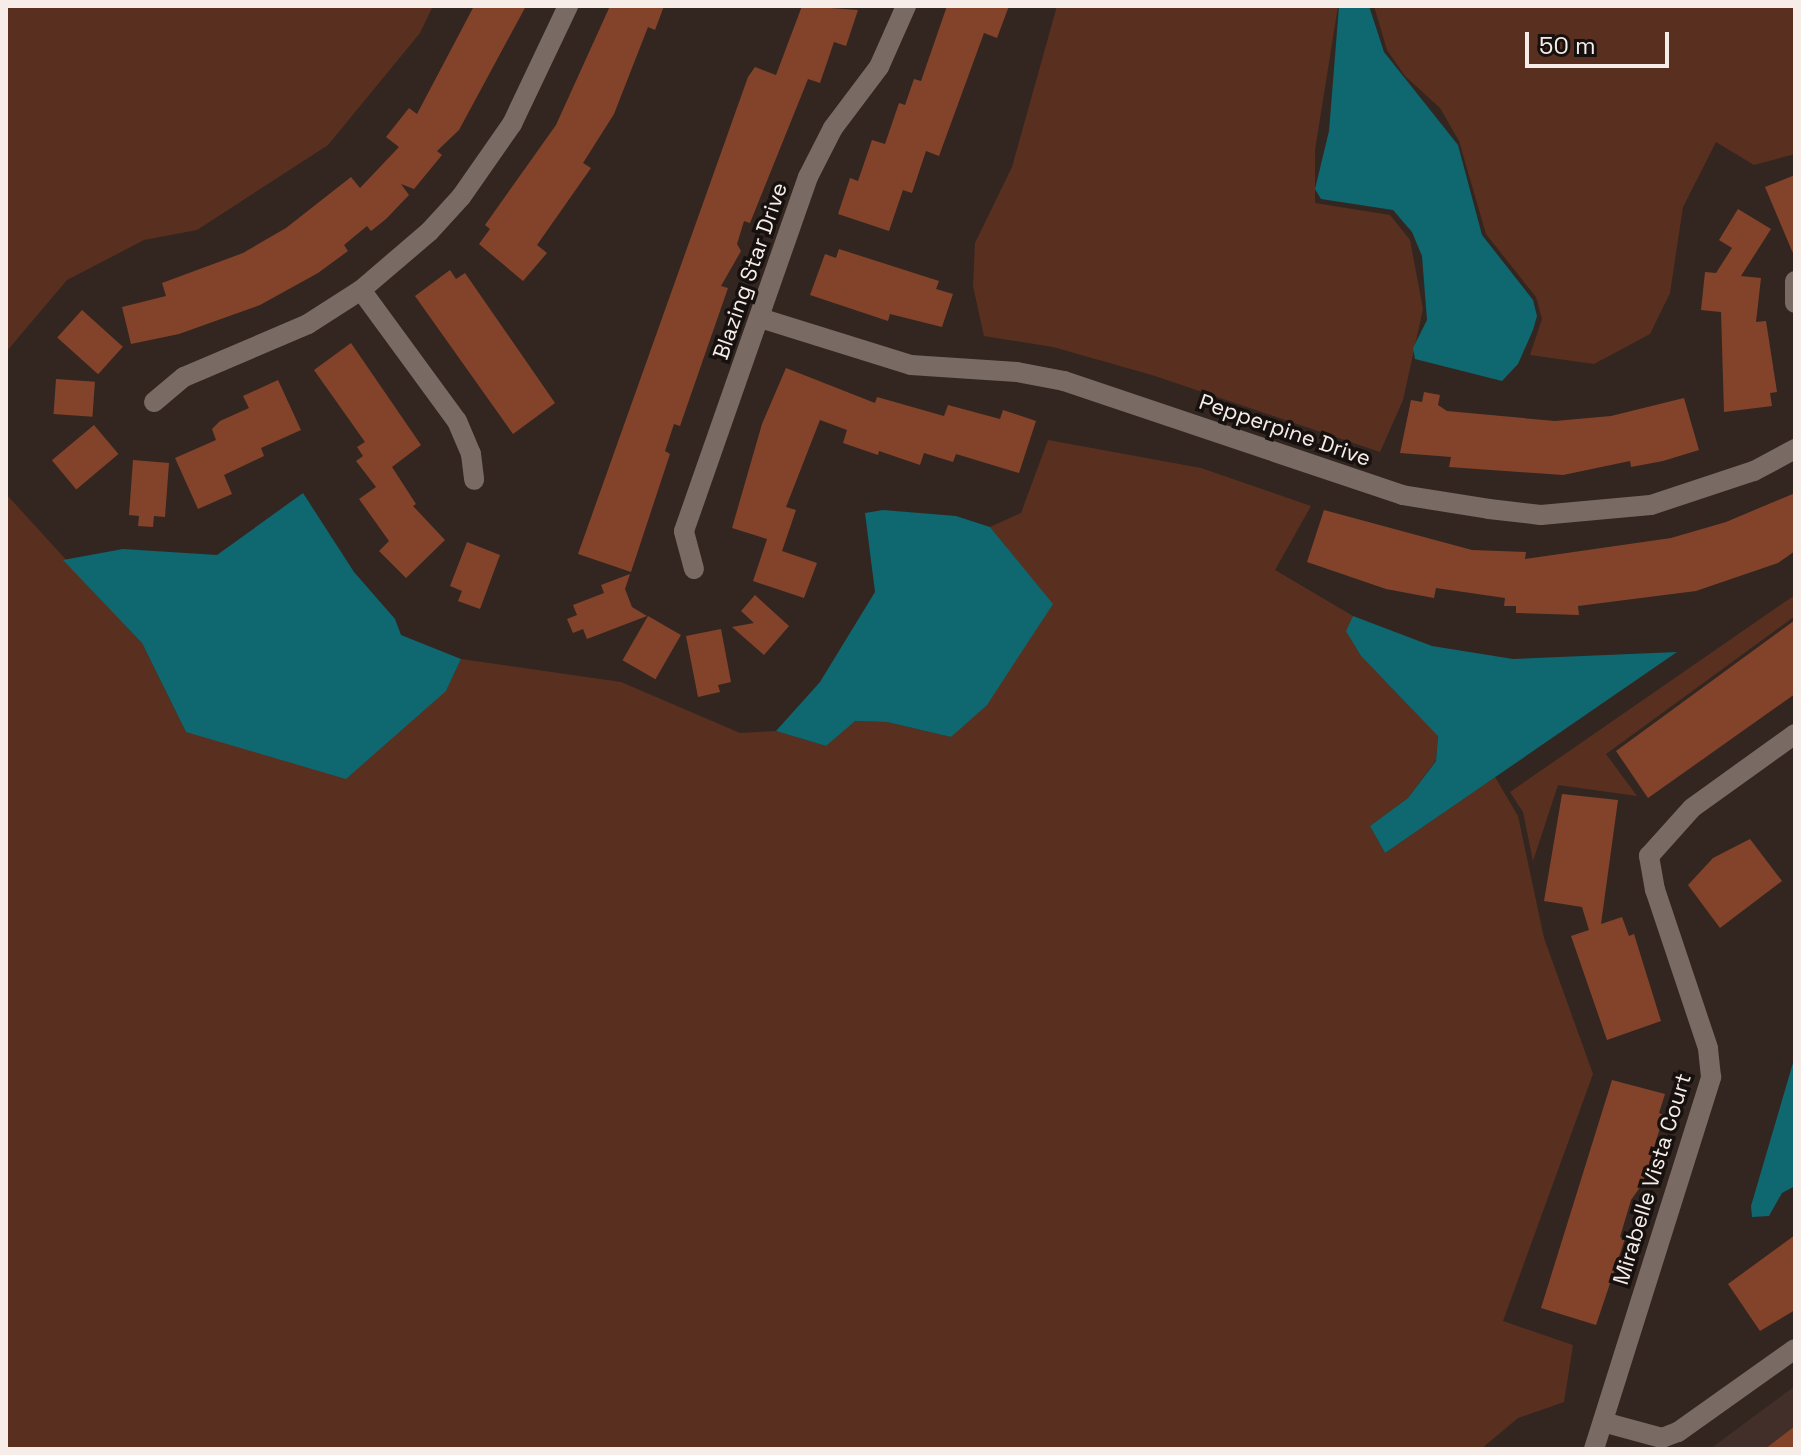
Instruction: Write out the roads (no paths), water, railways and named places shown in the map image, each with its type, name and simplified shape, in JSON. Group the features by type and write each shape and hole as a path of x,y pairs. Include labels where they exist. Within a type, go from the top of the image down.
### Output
{"street":[{"path":"154,402 184,377 308,324 361,290 429,232 487,163 512,124 568,6"},
{"name":"Blazing Star Drive","path":"694,569 684,531 808,177 833,128 879,67 906,6"},
{"path":"1795,281 1795,303"},
{"path":"361,290 457,421 471,454 474,480"},
{"name":"Pepperpine Drive","path":"760,318 911,365 1064,381 1402,495 1489,509 1541,515 1651,505 1754,471 1795,449"},
{"name":"Mirabelle Vista Court","path":"1594,1449 1711,1077 1708,1048 1655,890 1649,856 1676,822 1795,734"},
{"path":"1603,1422 1662,1438 1678,1432 1795,1349"}],"water":[{"path":"1339,6 1369,6 1384,52 1458,145 1482,235 1533,300 1537,316 1533,330 1518,364 1502,381 1415,359 1413,348 1427,320 1422,256 1412,232 1393,210 1321,199 1315,189 1329,131"},
{"path":"303,493 354,572 395,619 401,635 461,659 446,691 346,779 186,732 142,643 63,560 123,549 217,555"},
{"path":"883,510 956,516 990,527 1053,604 987,705 951,737 887,722 855,721 826,746 776,731 820,682 875,592 865,513"},
{"path":"1353,616 1432,646 1513,659 1677,652 1385,853 1370,826 1408,798 1436,761 1438,736 1361,656 1346,631"},
{"path":"1795,1056 1795,1186 1782,1193 1769,1216 1752,1217 1751,1206"}]}
